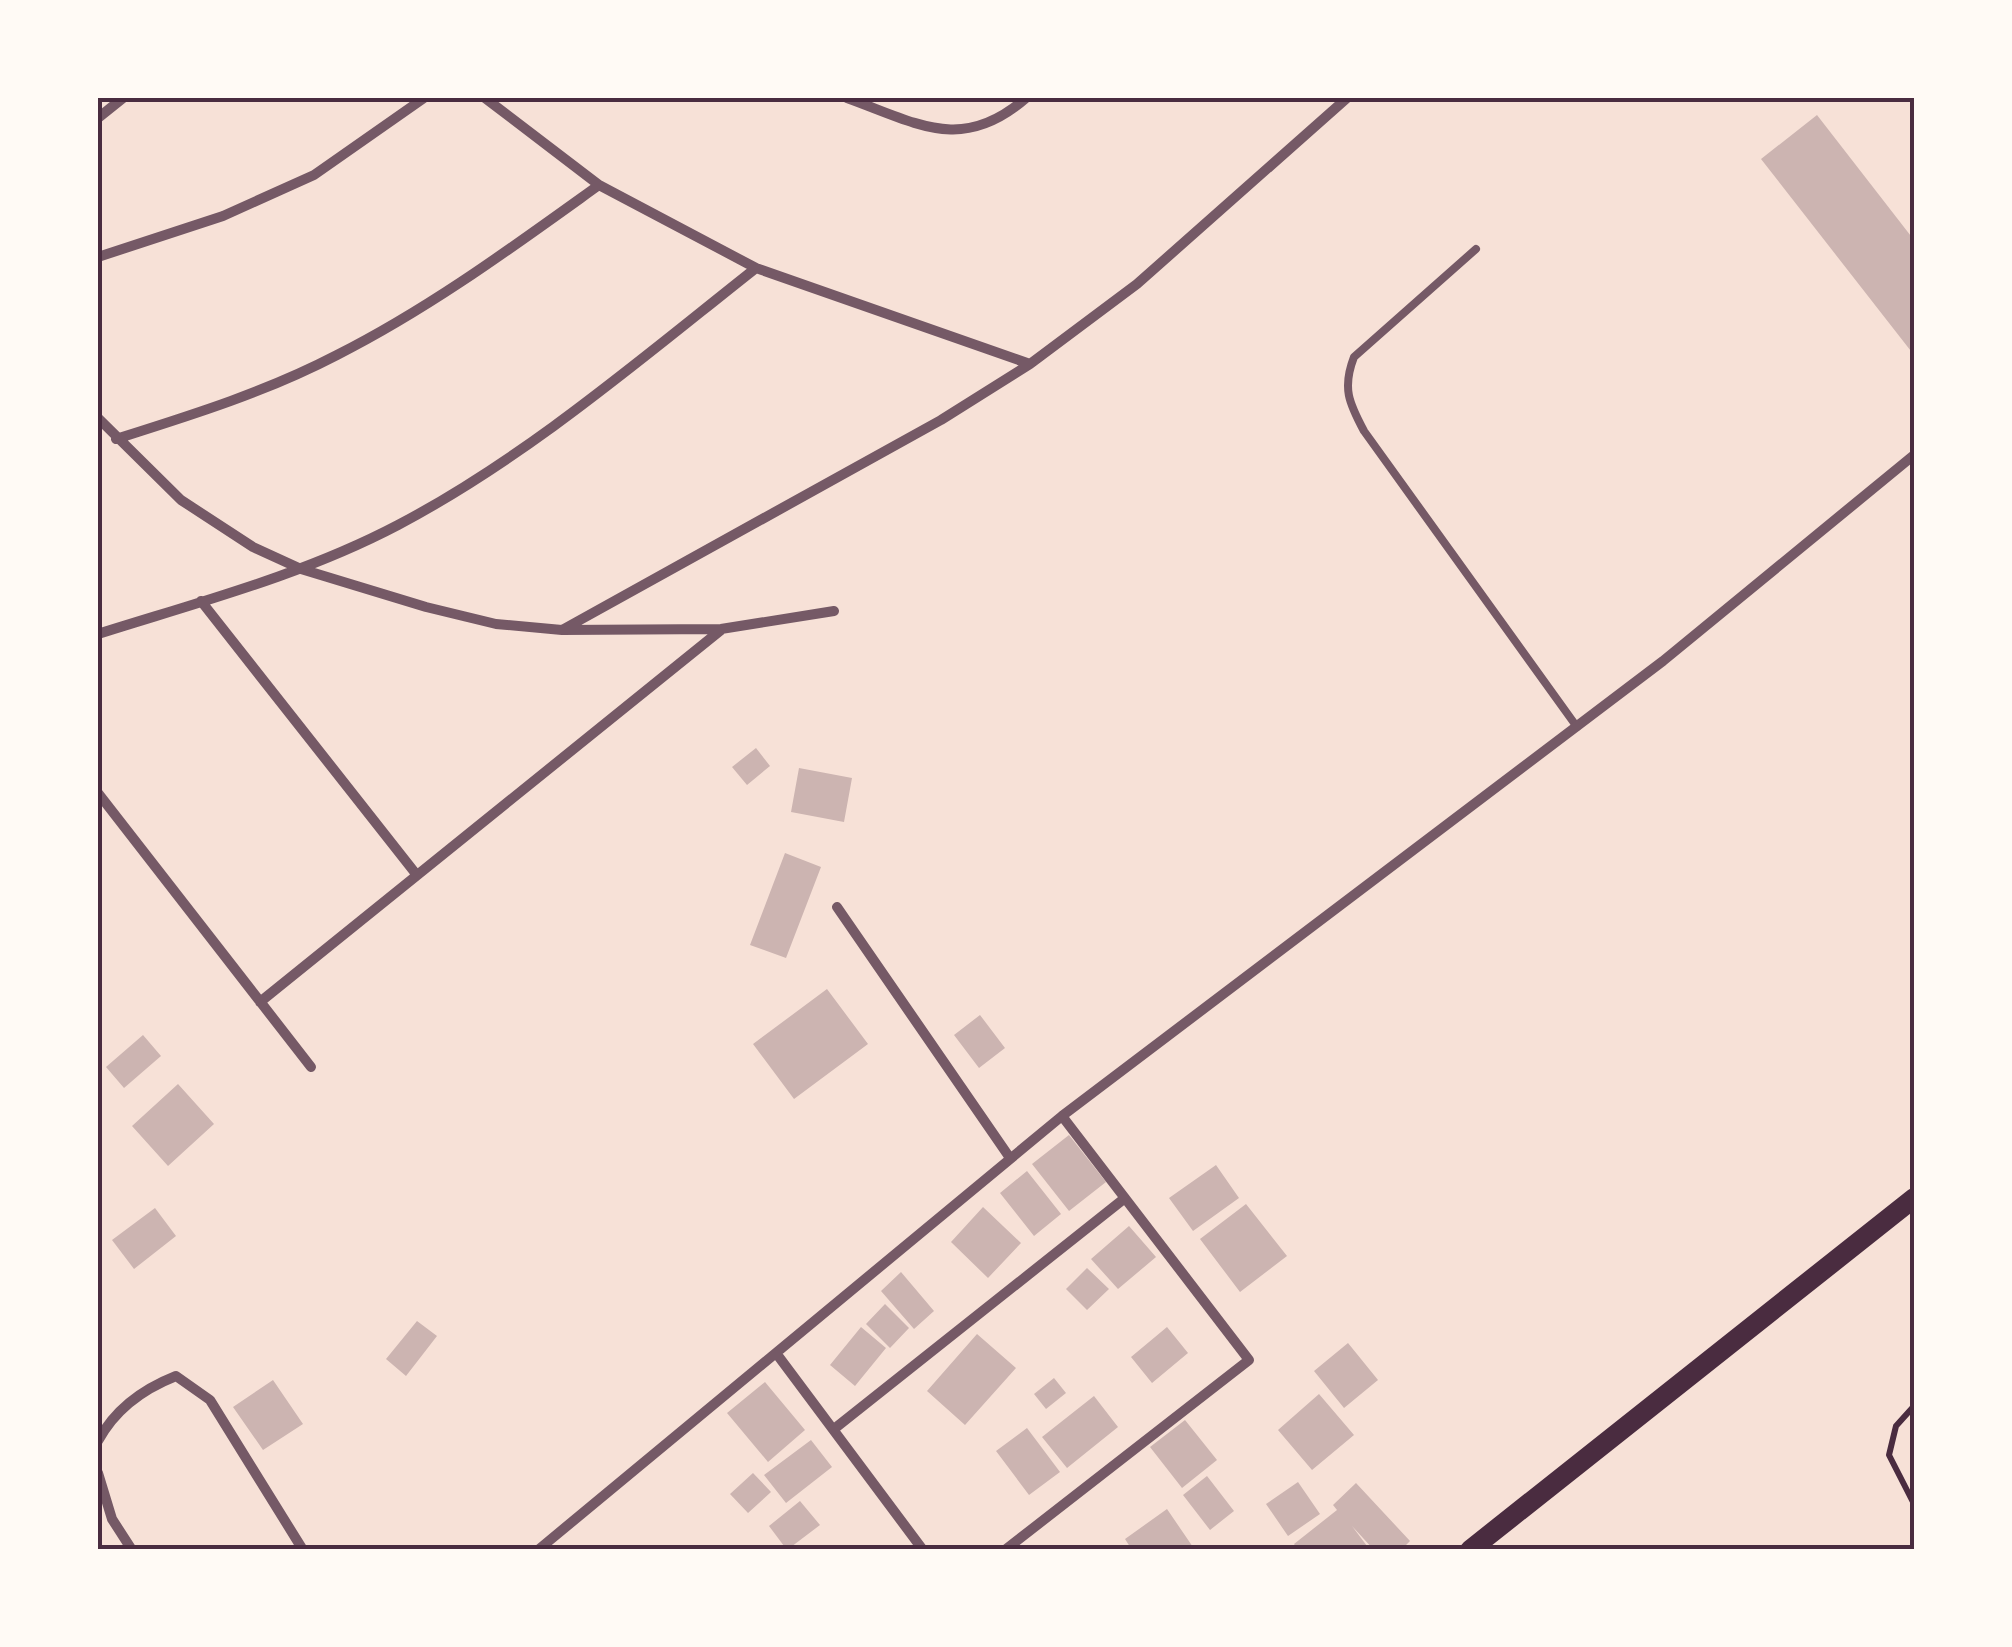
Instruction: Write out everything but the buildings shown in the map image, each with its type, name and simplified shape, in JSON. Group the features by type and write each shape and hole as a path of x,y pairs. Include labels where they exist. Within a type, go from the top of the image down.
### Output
{"main road":[{"path":"1470,1550 1914,1198"}],"street":[{"path":"98,118 123,98"},
{"path":"98,256 223,216 314,175 424,98"},
{"path":"486,98 599,186 756,268 1030,364"},
{"path":"846,98 922,125 956,130 978,129 1004,116 1026,98"},
{"path":"562,630 941,420 1030,364 1137,284 1347,98"},
{"path":"116,440 237,401 338,355 474,275 599,186"},
{"path":"98,634 301,569 399,524 519,448 618,378 756,268"},
{"path":"98,418 116,440 182,500 253,547 301,569 496,624 562,630 721,629 834,611"},
{"path":"538,1550 1062,1116 1577,727 1914,455"},
{"path":"201,601 416,874"},
{"path":"260,1002 721,629"},
{"path":"98,793 311,1067"},
{"path":"836,907 1010,1158"},
{"path":"1004,1550 1249,1360 1062,1116"},
{"path":"834,1429 1126,1198"},
{"path":"776,1354 923,1550"},
{"path":"98,1441 107,1424 150,1387 176,1376 194,1384 210,1400 303,1550"},
{"path":"98,1473 112,1518 132,1550"}],"lane":[{"path":"1476,250 1354,357 1346,376 1346,397 1364,431 1577,727"}],"path":[{"path":"1914,1406 1896,1426 1889,1455 1914,1504"}]}
